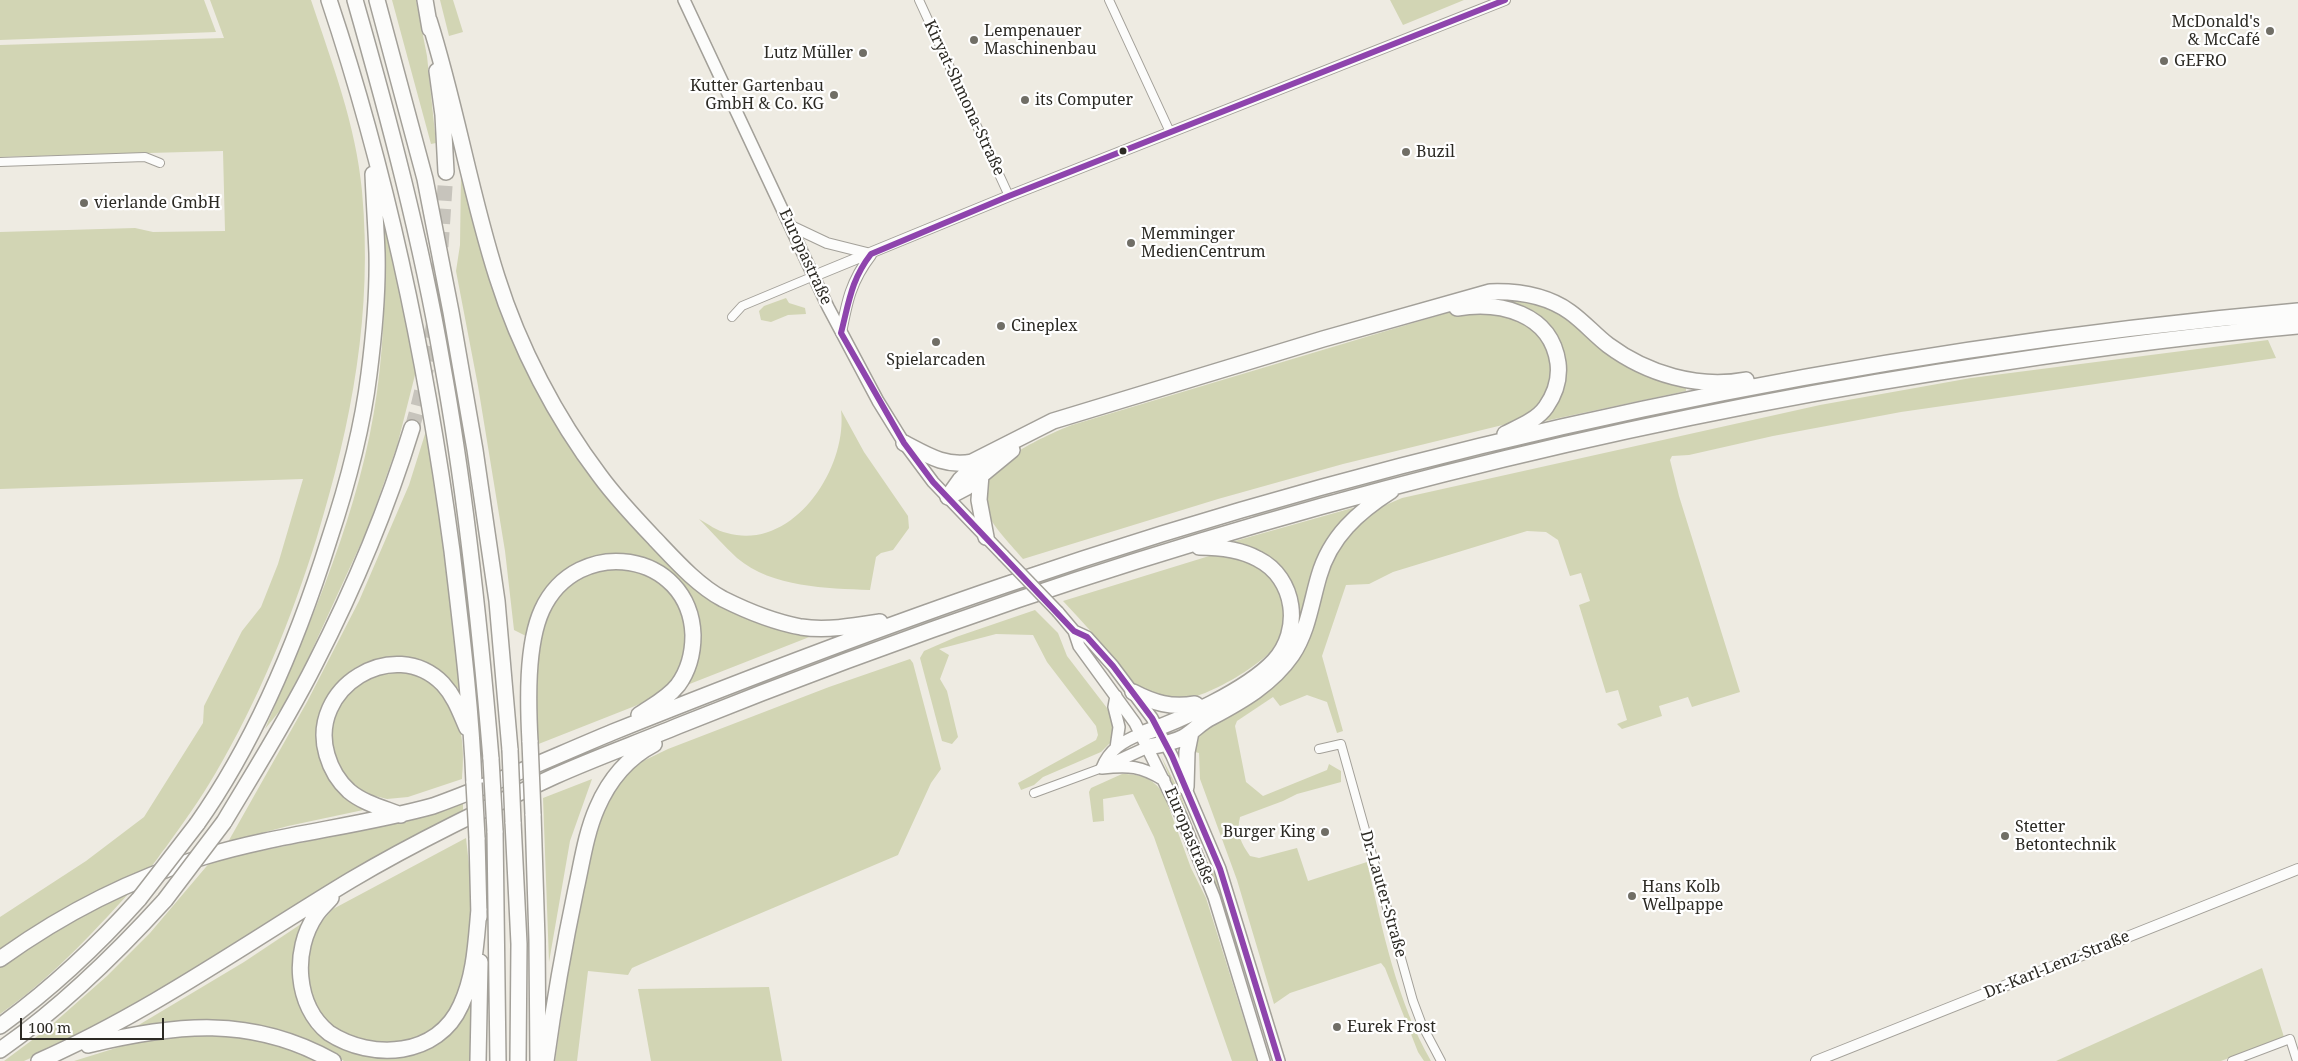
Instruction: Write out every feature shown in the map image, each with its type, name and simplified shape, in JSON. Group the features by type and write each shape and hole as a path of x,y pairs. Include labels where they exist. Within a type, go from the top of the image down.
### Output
{"highway":[{"path":"329,0 363,105 406,281 440,458 464,644 472,739 481,1003 478,1061"},
{"path":"355,0 408,193 442,361 458,454 479,613 491,759 495,831 498,1061"},
{"path":"376,0 425,179 476,450 497,601 510,750 519,944 518,1061"},
{"path":"424,0 447,78 471,182 497,278 528,356 565,425 600,476 665,549 692,575 722,598 761,616 804,627 876,626"},
{"path":"429,20 443,115 446,172"},
{"path":"0,1026 40,995 102,940 139,899 197,824 230,771 263,709 297,632 317,578 352,461 364,409 374,328 377,255 371,137"},
{"path":"948,497 960,480 983,458 1021,436 1053,421 1323,339 1490,292 1514,291 1534,295 1549,301 1570,312 1608,345 1630,359 1679,379 1700,383 1733,383 1796,371 1821,375"},
{"path":"948,497 967,487 1010,451 1029,439 1076,419 1465,306 1500,307 1518,312 1533,320 1546,333 1556,350 1559,374 1554,392 1545,408 1528,422 1488,443"},
{"path":"0,960 25,941 91,903 175,866 232,850 401,815 460,796 876,626 923,614 1007,584 1176,530 1488,443 1821,375 1986,347 2151,325 2298,310"},
{"path":"46,1058 120,1022 184,986 348,882 413,845 558,775 709,714 930,629 1183,546 1405,483 1627,431 1880,381 2063,354 2298,326"},
{"path":"0,1050 32,1028 83,985 126,943 165,900 224,822 315,664 364,560 393,489 412,428"},
{"path":"904,442 944,463 959,464 983,458"},
{"path":"981,476 979,500 986,537"},
{"path":"1144,741 1166,743 1184,737 1204,721 1246,699 1282,669 1294,653 1303,633 1324,562 1335,540 1358,514 1405,483"},
{"path":"1144,741 1158,728 1201,708 1246,683 1273,662 1288,640 1291,625 1291,606 1282,582 1268,565 1260,559 1228,548 1183,546"},
{"path":"538,1061 538,940 529,669 541,611 553,592 570,575 600,562 611,561 641,565 651,569 678,591 689,613 693,646 687,671 678,686 666,697 612,733"},
{"path":"401,815 355,795 342,784 332,769 324,742 324,725 331,705 343,687 360,674 377,667 402,665 421,670 435,678 449,691 472,739"},
{"path":"1133,692 1164,705 1178,707 1195,704 1201,708"},
{"path":"546,1061 566,935 586,842 597,808 615,777 626,763 640,752 709,714"},
{"path":"1186,786 1187,752 1191,732"},
{"path":"348,882 315,916 302,948 300,961 302,987 309,1007 328,1033 357,1049 383,1054 410,1050 431,1041 450,1024 461,1006 468,989 475,954 479,908"},
{"path":"46,1058 153,1031 204,1026 246,1030 272,1035 333,1061"}],"main road":[{"name":"Europastraße","path":"684,0 841,333 904,442 948,497 1074,630 1087,637 1133,692 1158,728 1186,786 1220,869 1279,1061"},
{"name":"Europastraße","path":"1074,630 1078,646 1116,696 1166,781 1214,897 1264,1061"},
{"path":"1116,696 1114,707 1119,727 1116,748"},
{"path":"1102,768 1107,755 1116,748 1144,741"},
{"path":"1102,768 1144,741"},
{"path":"1102,768 1128,765 1153,773 1166,781"}],"street":[{"name":"Kiryat-Shmona-Straße","path":"918,0 1009,196"},
{"path":"1109,0 1170,132"},
{"path":"732,317 742,306 1009,196 1506,0"},
{"path":"0,162 145,157 160,164"},
{"path":"791,226 827,243 871,254"},
{"path":"841,333 853,283 858,271 871,254"},
{"name":"Dr.-Lauter-Straße","path":"1319,750 1341,744 1413,1001 1422,1024 1441,1061"},
{"path":"1034,793 1071,781 1102,768"},
{"name":"Dr.-Karl-Lenz-Straße","path":"1816,1061 2298,869"},
{"path":"2232,1061 2290,1039 2297,1061"}],"green space":[{"path":"0,0 204,0 216,32 0,40"},
{"path":"210,0 311,0 349,118 362,191 365,280 362,324 350,409 317,537 285,629 246,717 209,784 145,873 0,951 0,917 86,861 144,817 203,723 204,706 242,631 261,607 278,564 303,479 0,489 0,232 135,228 153,232 225,231 223,151 0,157 0,45 224,38"},
{"path":"392,0 416,0 427,56 436,143 431,144"},
{"path":"440,0 453,0 463,32 449,36"},
{"path":"1390,0 1464,0 1403,25"},
{"path":"461,174 530,372 689,581 716,604 763,625 817,634 687,685 700,653 700,628 693,606 681,586 665,571 646,560 624,555 601,556 578,564 557,575 542,595 534,611 526,636 514,630 505,551 478,386 456,271 460,245"},
{"path":"385,219 416,371 397,446 368,528 307,661 282,708 265,729 300,647 332,564 347,522 359,479 377,392 382,349"},
{"path":"1498,297 1545,304 1686,385 1686,391 1545,421 1543,419 1559,345 1485,301"},
{"path":"786,298 789,303 805,308 806,314 788,315 771,322 761,320 759,311 764,306"},
{"path":"1471,310 1514,316 1543,337 1551,355 1554,373 1544,402 1523,420 1343,464 1218,499 1023,559 999,531 988,514 984,491 985,484 990,475 998,466 1023,448 1062,429 1447,313"},
{"path":"2268,340 2276,358 1901,412 1773,436 1689,455 1672,456 1670,460 1679,496 1740,692 1692,707 1688,697 1659,706 1662,716 1622,729 1617,724 1627,720 1618,690 1606,693 1579,605 1590,601 1581,573 1570,576 1558,540 1546,532 1527,531 1393,572 1369,584 1346,585 1322,656 1343,731 1337,733 1327,702 1307,695 1280,706 1273,697 1237,721 1235,726 1246,782 1263,796 1327,770 1329,764 1341,771 1341,782 1297,794 1240,817 1239,833 1250,856 1259,858 1297,848 1308,881 1367,862 1385,938 1400,990 1419,1038 1431,1061 1424,1061 1418,1052 1385,968 1381,963 1290,993 1274,1004 1237,880 1200,779 1199,753 1195,752 1199,737 1204,731 1278,681 1335,548 1374,510 1402,498 1820,405 1971,378"},
{"path":"841,410 864,452 908,516 909,528 893,550 881,553 876,557 870,590 818,587 783,581 767,575 751,568 737,558 699,519 723,532 751,536 774,530 794,518 811,500 825,479 835,456 841,433"},
{"path":"426,431 439,512 460,690 439,673 383,663 371,662 350,671 332,690 326,702 318,726 318,737 332,760 368,809 288,826 228,842 307,702 359,601 409,485"},
{"path":"1356,507 1341,522 1322,549 1311,576 1299,627 1297,627 1289,589 1228,543"},
{"path":"1219,553 1249,560 1262,568 1272,578 1280,590 1285,604 1286,619 1283,635 1276,646 1264,658 1247,670 1228,682 1190,698 1174,701 1161,700 1140,689 1063,601"},
{"path":"602,569 630,570 646,575 661,585 673,598 681,613 686,630 686,647 682,663 675,679 657,697 536,745 534,679 540,636 547,615 558,597 573,581 583,575"},
{"path":"1035,610 1058,633 1067,656 1107,708 1114,723 1114,732 1112,741 1101,752 1043,777 1034,785 1021,790 1018,783 1096,740 1098,735 1096,726 1047,662 1033,635 996,634 939,649 949,655 940,679 947,691 958,737 952,744 942,741 920,658 924,651 956,637"},
{"path":"910,659 913,663 941,769 931,783 898,855 632,968 628,975 588,971 577,1061 555,1061 570,957 590,856 603,814 619,784 639,763 668,749 829,687"},
{"path":"404,671 422,678 436,687 447,699 455,713 460,728 462,744 462,779 408,797 387,799 364,793 355,787 340,770 331,740 334,713 355,685 378,673"},
{"path":"1161,756 1179,791 1205,858 1219,883 1241,960 1239,960 1213,876 1203,859"},
{"path":"1122,774 1135,775 1147,779 1157,786 1165,797 1191,868 1206,898 1257,1061 1232,1061 1154,837 1133,794 1103,799 1104,821 1093,822 1089,792 1091,788"},
{"path":"592,779 570,841 549,962 543,798"},
{"path":"463,803 463,813 381,854 159,993 72,1039 24,1061 4,1061 47,1029 107,976 150,933 211,861 409,821"},
{"path":"466,838 470,874 471,918 465,979 452,1011 424,1038 390,1048 337,1031 323,1019 309,991 306,959 316,928 333,909"},
{"path":"130,892 52,972 0,1014 0,967 31,945 63,926"},
{"path":"307,920 294,958 294,986 305,1012 313,1024 326,1036 341,1045 358,1051 394,1053 413,1051 430,1046 445,1038 460,1021 471,1001 474,1000 472,1061 344,1061 329,1052 253,1025 227,1021 193,1021 139,1028 137,1026 244,962"},
{"path":"2262,968 2284,1037 2221,1061 2056,1061"},
{"path":"769,987 782,1061 651,1061 638,989"},
{"path":"215,1033 282,1045 320,1061 74,1061 145,1039"}],"tunnel":[{"path":"412,428 427,365 432,333 446,172"}],"transit line":[{"path":"1279,1061 1220,869 1172,756 1152,718 1113,666 1087,637 1074,631 933,482 904,443 841,333 855,282 871,254 1009,196 1505,0"}],"place":[{"name":"McDonald's & McCafé","path":"2270,31"},
{"name":"Lempenauer Maschinenbau","path":"974,40"},
{"name":"Lutz Müller","path":"863,53"},
{"name":"GEFRO","path":"2164,61"},
{"name":"Kutter Gartenbau GmbH & Co. KG","path":"834,95"},
{"name":"its Computer","path":"1025,100"},
{"name":"Buzil","path":"1406,152"},
{"name":"vierlande GmbH","path":"84,203"},
{"name":"Memminger MedienCentrum","path":"1131,243"},
{"name":"Cineplex","path":"1001,326"},
{"name":"Spielarcaden","path":"936,342"},
{"name":"Burger King","path":"1325,832"},
{"name":"Stetter Betontechnik","path":"2005,836"},
{"name":"Hans Kolb Wellpappe","path":"1632,896"},
{"name":"Eurek Frost","path":"1337,1027"}]}
